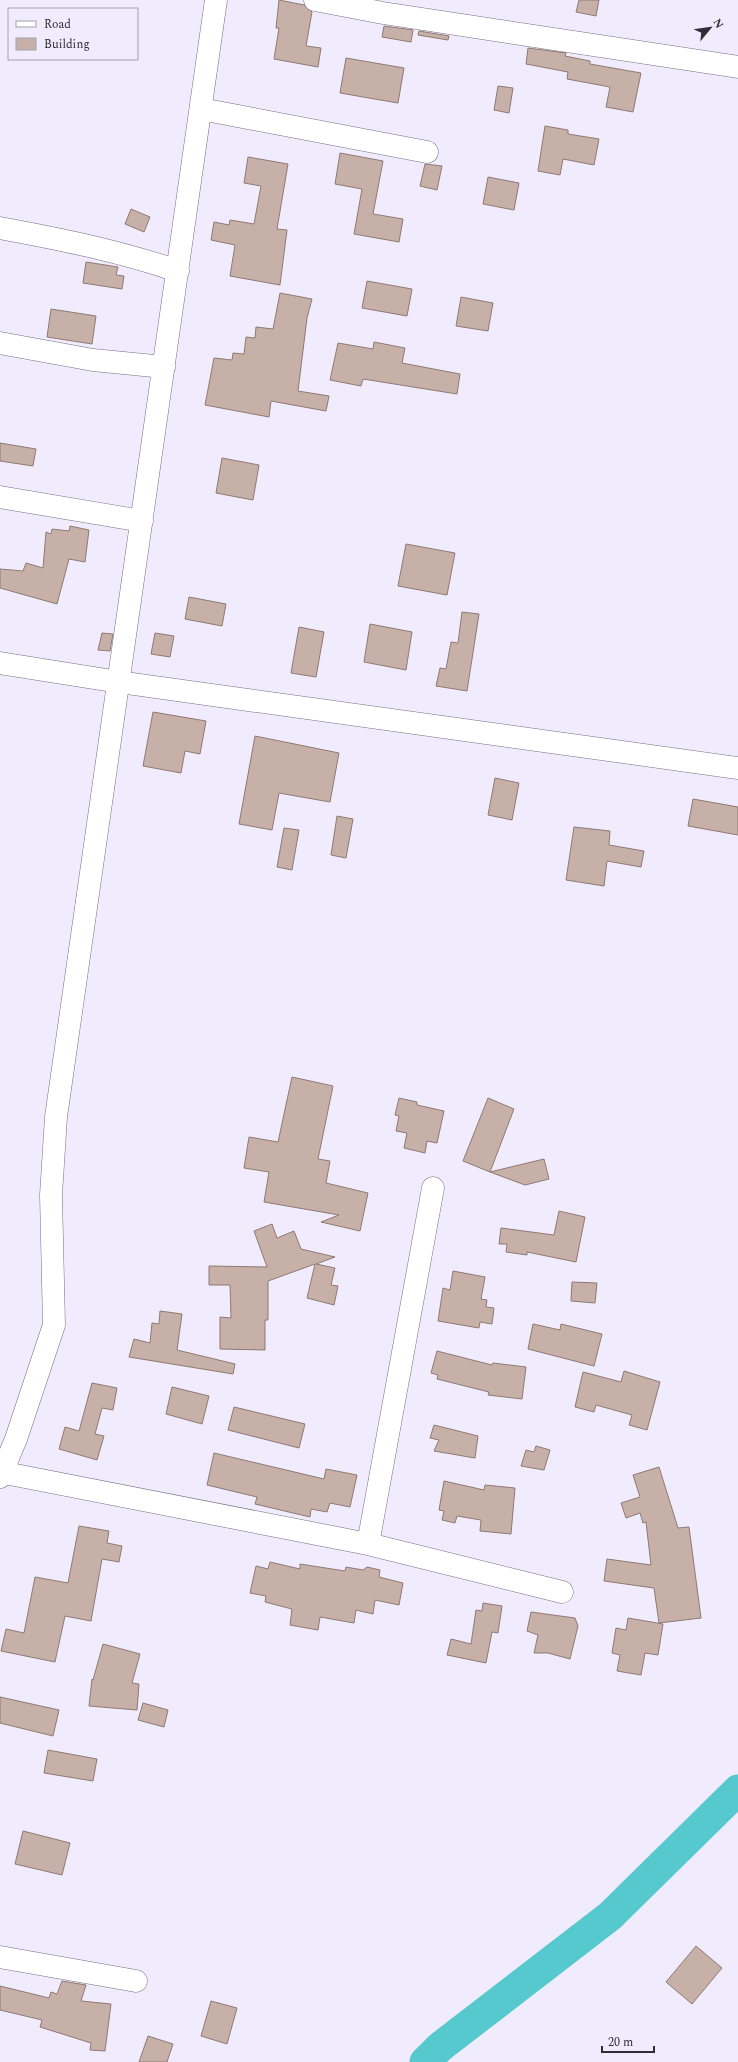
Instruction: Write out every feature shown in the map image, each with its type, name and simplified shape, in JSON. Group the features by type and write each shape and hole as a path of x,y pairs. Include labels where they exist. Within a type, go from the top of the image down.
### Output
{"street":[{"path":"216,0 56,1117 51,1195 54,1325 16,1439 1,1474 368,1544 562,1592"},
{"path":"315,0 383,13 738,67"},
{"path":"201,109 427,152"},
{"path":"0,228 77,242 135,256 178,271"},
{"path":"0,343 93,360 164,367"},
{"path":"0,498 142,521"},
{"path":"0,662 119,682 738,768"},
{"path":"368,1544 433,1188"},
{"path":"0,1957 136,1981"}],"building":[{"path":"279,0 304,5 312,12 306,46 321,48 318,67 274,59 279,28 276,28"},
{"path":"579,0 599,0 596,16 576,12"},
{"path":"384,26 413,30 411,42 382,37"},
{"path":"419,31 449,36 448,40 418,35"},
{"path":"528,48 566,53 565,56 590,61 590,64 641,73 633,112 606,107 610,87 567,79 568,72 526,64"},
{"path":"346,58 404,68 398,103 340,93"},
{"path":"498,86 513,88 509,113 494,110"},
{"path":"545,126 568,130 568,134 599,139 594,165 563,159 560,175 538,171"},
{"path":"340,153 383,161 373,214 403,219 399,242 354,234 362,189 335,184"},
{"path":"248,157 288,164 277,229 287,230 280,285 230,276 235,245 211,240 214,222 229,225 230,220 254,224 261,186 244,183"},
{"path":"425,164 442,166 437,190 420,186"},
{"path":"488,177 519,183 514,210 483,204"},
{"path":"131,209 150,217 144,232 125,224"},
{"path":"86,262 118,267 116,275 124,276 122,289 83,283"},
{"path":"367,281 412,289 407,316 362,308"},
{"path":"280,293 312,299 307,318 298,391 329,396 326,411 271,401 269,417 205,405 214,358 232,360 233,353 244,354 246,337 255,338 256,327 273,329"},
{"path":"461,297 493,303 488,331 456,326"},
{"path":"51,309 96,316 92,344 47,337"},
{"path":"374,342 405,348 402,363 460,374 457,394 363,379 361,386 330,380 338,343 373,349"},
{"path":"0,443 36,449 33,466 0,461"},
{"path":"222,458 259,465 253,500 216,493"},
{"path":"70,526 89,530 85,562 69,559 57,604 0,588 0,569 23,571 26,563 43,568 46,532 51,534 52,529 69,531"},
{"path":"406,544 455,553 447,595 398,586"},
{"path":"189,597 226,604 222,626 185,619"},
{"path":"462,612 479,614 467,691 436,686 440,668 446,669 451,642 458,643"},
{"path":"370,624 412,632 406,670 364,662"},
{"path":"299,627 324,632 316,677 291,673"},
{"path":"102,633 113,634 110,651 98,650"},
{"path":"155,633 174,636 170,657 151,654"},
{"path":"153,712 206,721 200,754 185,751 181,773 143,766"},
{"path":"255,736 339,753 330,802 279,793 272,830 239,824"},
{"path":"495,778 519,783 512,820 488,815"},
{"path":"693,799 738,807 738,835 688,826"},
{"path":"337,816 353,819 346,858 331,855"},
{"path":"574,827 610,831 609,845 644,851 641,867 607,861 604,886 566,880"},
{"path":"284,828 299,830 292,870 277,867"},
{"path":"292,1077 333,1086 318,1159 330,1161 326,1183 368,1193 360,1231 321,1222 339,1215 264,1202 269,1172 244,1168 249,1137 278,1142"},
{"path":"399,1098 417,1102 417,1105 444,1111 437,1143 427,1141 425,1153 404,1148 407,1133 396,1131 399,1116 395,1115"},
{"path":"488,1098 514,1109 490,1172 463,1161"},
{"path":"544,1159 549,1179 525,1185 490,1172"},
{"path":"559,1211 585,1217 576,1262 527,1252 527,1255 506,1252 507,1244 499,1244 501,1228 554,1235"},
{"path":"272,1224 277,1238 294,1231 301,1249 335,1257 316,1264 335,1268 331,1285 338,1286 334,1305 307,1298 315,1264 268,1281 268,1320 265,1320 265,1350 220,1349 220,1317 231,1318 230,1285 209,1285 209,1266 267,1267 254,1231"},
{"path":"453,1271 485,1277 481,1299 487,1300 486,1307 494,1308 492,1324 480,1322 479,1328 438,1321 443,1288 450,1290"},
{"path":"572,1282 597,1283 595,1303 571,1301"},
{"path":"160,1311 182,1314 177,1350 235,1364 233,1374 129,1357 134,1339 150,1343 152,1323 159,1324"},
{"path":"533,1324 560,1330 561,1324 602,1334 594,1366 528,1349"},
{"path":"437,1351 492,1365 493,1363 526,1367 522,1399 488,1395 489,1392 437,1379 438,1375 431,1373"},
{"path":"624,1371 660,1382 647,1430 629,1425 632,1415 596,1405 594,1412 575,1407 583,1372 621,1382"},
{"path":"92,1383 117,1388 113,1410 102,1408 95,1434 104,1436 97,1460 59,1449 65,1427 79,1431"},
{"path":"172,1387 209,1396 202,1424 166,1414"},
{"path":"234,1407 305,1424 299,1448 228,1430"},
{"path":"434,1425 478,1436 475,1458 434,1451 439,1440 430,1438"},
{"path":"536,1446 550,1450 544,1470 521,1466 526,1450 534,1452"},
{"path":"214,1453 324,1479 326,1469 357,1475 350,1507 330,1503 327,1512 311,1509 310,1517 255,1504 257,1497 207,1485"},
{"path":"659,1467 678,1528 689,1527 701,1618 659,1623 654,1588 604,1581 607,1559 651,1565 646,1522 643,1523 640,1513 626,1518 621,1503 640,1497 633,1475"},
{"path":"444,1481 484,1490 485,1485 515,1488 511,1534 480,1531 481,1520 457,1516 455,1523 442,1520 444,1511 439,1510"},
{"path":"79,1526 109,1531 107,1543 122,1546 119,1562 102,1559 91,1621 65,1616 55,1662 1,1651 6,1629 24,1633 35,1577 68,1583"},
{"path":"270,1562 300,1569 300,1564 345,1571 346,1567 363,1570 367,1567 380,1570 379,1577 403,1583 399,1605 375,1600 373,1614 356,1610 354,1623 320,1617 318,1630 290,1625 292,1609 265,1602 266,1596 250,1593 256,1566 268,1569"},
{"path":"483,1603 502,1606 498,1633 492,1632 486,1663 447,1655 451,1639 471,1644 476,1610 482,1611"},
{"path":"531,1612 575,1618 578,1626 570,1659 548,1653 534,1653 538,1635 527,1631"},
{"path":"628,1618 663,1624 658,1655 645,1653 641,1675 617,1671 620,1655 612,1653 616,1628 626,1630"},
{"path":"103,1644 140,1654 132,1683 139,1684 137,1710 89,1706 92,1679 93,1680"},
{"path":"0,1697 59,1710 53,1736 0,1723"},
{"path":"143,1703 168,1710 164,1727 138,1720"},
{"path":"48,1750 97,1759 93,1781 44,1773"},
{"path":"23,1831 70,1843 62,1875 15,1864"},
{"path":"696,1946 722,1968 692,2004 666,1982"},
{"path":"62,1981 86,1985 81,2001 111,2004 105,2051 90,2050 91,2043 40,2027 42,2020 0,2010 0,1986 49,1998 51,1992 57,1994"},
{"path":"211,2001 237,2008 227,2044 201,2036"},
{"path":"148,2036 173,2044 167,2062 139,2062"}],"waterway":[{"path":"425,2062 440,2047 610,1916 738,1790"}]}
